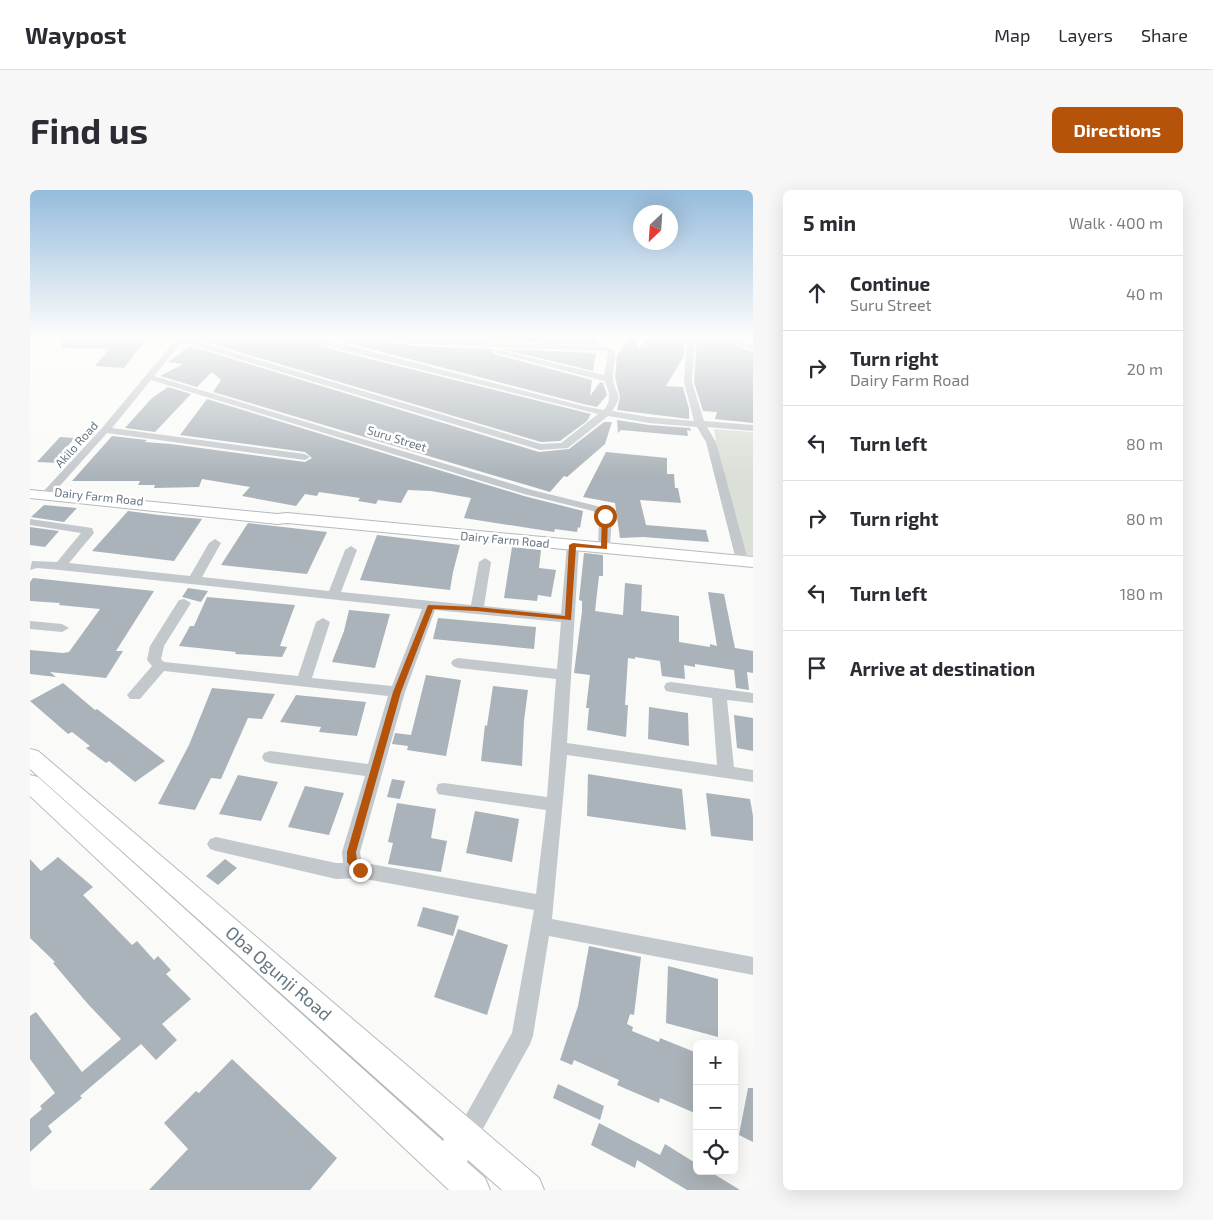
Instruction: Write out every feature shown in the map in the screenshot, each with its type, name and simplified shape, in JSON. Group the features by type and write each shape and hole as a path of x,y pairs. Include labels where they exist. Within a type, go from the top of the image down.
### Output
{"main road":[{"name":"Dairy Farm Road","path":"30,490 42,494 277,519 287,518 747,561"},
{"name":"Oba Ogunji Road","path":"30,757 528,1190"},
{"name":"Oba Ogunji Road","path":"30,783 473,1190"},
{"path":"445,1164 466,1137"}],"street":[{"name":"Akilo Road","path":"42,494 105,430 143,385"},
{"name":"Suru Street","path":"175,385 528,492 597,509 602,511 605,516 604,548"},
{"path":"333,385 540,448 564,446 609,410 615,395 610,385"},
{"path":"502,385 649,420 753,428"},
{"path":"689,385 700,424 711,442 747,561"},
{"path":"105,430 305,457"},
{"path":"30,522 88,531 60,566"},
{"path":"194,580 215,543"},
{"path":"466,1137 522,1036 543,915 555,805 573,545"},
{"path":"334,595 351,550"},
{"path":"477,609 485,562"},
{"path":"30,566 36,564 60,566 569,619"},
{"path":"184,603 157,646 154,660 160,666 397,692"},
{"path":"360,870 352,862 352,852 397,692 430,606"},
{"path":"304,681 323,622"},
{"path":"30,625 62,628"},
{"path":"458,663 564,675"},
{"path":"135,696 160,666"},
{"path":"671,687 719,695 753,698"},
{"path":"719,695 726,772"},
{"path":"559,748 753,776"},
{"path":"270,757 375,771"},
{"path":"444,789 555,805"},
{"path":"216,844 336,871 360,870 753,966"}],"shaded area":[{"path":"714,429 753,432 753,556 744,555 724,488"}],"building":[{"path":"218,385 317,385 539,452 569,449 604,422 612,422 605,444 567,477 564,476 550,492 213,392"},
{"path":"349,385 473,385 591,414 587,421 560,441 541,442"},
{"path":"508,385 591,385 590,396 598,385 604,385 607,395 597,407"},
{"path":"617,385 667,385 666,386 683,387 689,409 689,419 617,410 620,397"},
{"path":"695,385 753,385 753,423 715,419 717,412 703,411"},
{"path":"168,387 191,394 155,432 125,428 152,398"},
{"path":"207,399 524,496 583,511 580,528 578,527 577,532 555,529 554,532 464,518 471,498 431,491 408,490 401,503 378,500 376,504 358,501 360,498 319,492 317,496 305,494 296,506 242,496 250,487 202,479 199,487 154,488 155,485 138,485 140,481 72,481 112,436 147,440 145,442 305,462 312,458 305,452 180,435"},
{"path":"617,420 690,428 691,431 687,430 688,436 621,430 618,433"},
{"path":"60,437 75,438 61,453 68,453 59,463 37,462"},
{"path":"606,452 667,458 667,474 674,474 675,488 678,488 681,503 640,500 646,525 706,530 709,542 643,537 620,538 615,503 583,497"},
{"path":"44,505 77,508 64,522 31,517"},
{"path":"128,511 202,519 174,561 92,551"},
{"path":"248,523 327,532 307,574 221,565"},
{"path":"30,527 59,531 45,547 30,545"},
{"path":"377,535 460,545 450,590 360,580"},
{"path":"512,547 541,550 539,568 556,570 551,597 538,595 537,601 504,598"},
{"path":"584,553 603,555 603,576 599,576 595,611 623,615 625,583 642,585 641,611 679,616 679,642 710,647 710,644 717,646 708,592 724,594 735,648 753,651 753,673 747,672 749,690 736,688 734,670 695,664 695,667 684,665 685,679 662,676 660,661 635,657 635,659 628,658 625,705 628,705 626,737 587,730 589,708 586,708 590,675 574,673 582,611 582,601 579,600"},
{"path":"33,578 154,591 116,651 123,651 106,678 50,672 56,677 30,674 30,650 69,652 100,609 30,601 30,582"},
{"path":"188,588 208,591 201,602 182,597"},
{"path":"207,597 295,605 280,646 287,647 282,657 235,654 236,652 179,646 190,626 194,626"},
{"path":"349,610 390,614 375,668 332,662 344,631"},
{"path":"438,618 536,627 534,649 433,639"},
{"path":"426,675 461,680 446,756 407,750 408,746 392,744 395,733 411,735"},
{"path":"63,683 95,710 97,709 165,761 135,782 109,761 106,763 86,748 90,746 72,732 68,734 30,701"},
{"path":"493,686 528,690 524,721 522,766 481,761 485,725 487,726"},
{"path":"212,688 275,694 262,719 248,718 221,779 211,778 195,810 158,804 189,745"},
{"path":"296,695 366,702 357,736 319,732 321,727 280,722"},
{"path":"649,707 688,713 689,746 648,739"},
{"path":"734,715 753,718 753,751 737,748"},
{"path":"588,774 682,789 686,830 587,816"},
{"path":"238,775 278,782 261,821 219,814"},
{"path":"392,779 405,781 400,799 387,797"},
{"path":"305,786 344,793 329,835 288,827"},
{"path":"706,793 750,799 753,816 753,841 711,836"},
{"path":"397,803 436,809 431,838 447,841 441,872 388,864 393,843 388,842"},
{"path":"475,811 519,819 512,862 466,853"},
{"path":"58,857 93,887 83,895 132,945 137,941 154,960 158,956 171,970 166,974 191,999 162,1024 177,1040 156,1060 141,1044 48,1126 52,1132 30,1152 30,1119 42,1109 40,1106 55,1093 30,1059 30,1016 36,1012 82,1072 121,1039 87,1003 53,963 55,962 30,938 30,859 41,871"},
{"path":"225,859 237,868 218,885 206,876"},
{"path":"423,907 459,916 453,936 417,926"},
{"path":"458,929 508,945 487,1015 434,997"},
{"path":"589,946 641,957 634,1015 630,1014 627,1024 633,1027 632,1031 659,1042 660,1038 693,1051 693,1112 660,1098 659,1103 617,1085 619,1080 574,1060 572,1065 560,1060 578,1006"},
{"path":"668,966 718,979 718,1037 666,1023"},
{"path":"232,1059 337,1158 310,1190 149,1190 188,1149 164,1123 196,1091 199,1093"},
{"path":"558,1084 604,1106 600,1120 553,1098"},
{"path":"748,1088 753,1088 753,1142 739,1135"},
{"path":"599,1123 660,1155 665,1144 693,1162 693,1175 716,1175 740,1190 687,1190 637,1160 635,1168 591,1145"}],"route":[{"path":"360,870 352,862 352,852 397,692 430,606 569,619 573,545 604,548 605,516"}]}
